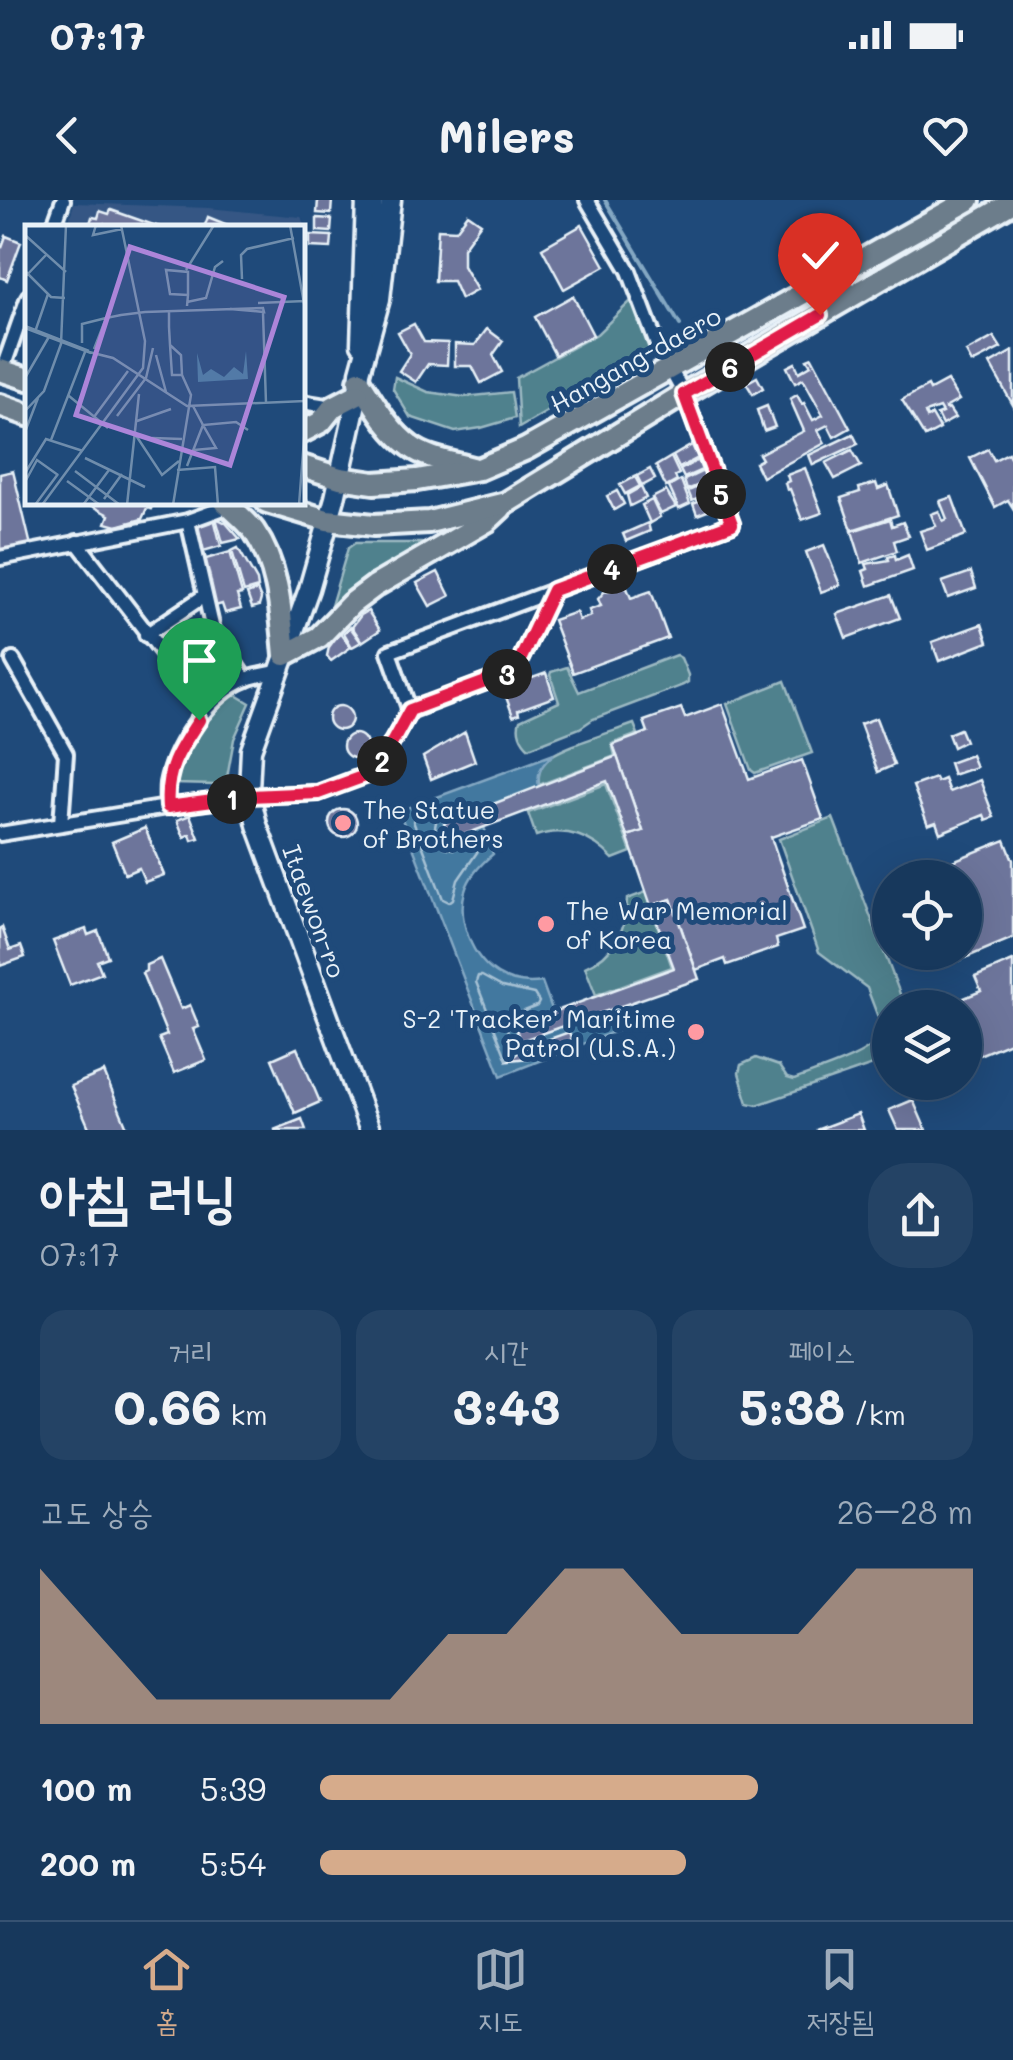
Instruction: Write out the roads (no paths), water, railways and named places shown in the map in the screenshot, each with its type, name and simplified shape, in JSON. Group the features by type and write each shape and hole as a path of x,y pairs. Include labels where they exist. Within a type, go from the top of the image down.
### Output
{"main road":[{"path":"358,200 351,329 359,382 395,433 412,448 480,470"},
{"path":"359,382 370,200"},
{"path":"305,430 321,422 359,382 380,299 391,200"},
{"name":"Hangang-daero","path":"305,467 374,483 480,470 526,449 969,200"},
{"path":"282,663 319,637 375,586 487,521 506,503 1013,202"},
{"name":"Itaewon-ro","path":"359,382 340,478 309,589 251,750 250,796 257,825 370,1130"},
{"path":"0,405 25,413"},
{"path":"277,505 328,520 374,525 429,522 506,503"},
{"path":"228,505 252,528 265,550 278,594 282,663"}],"street":[{"path":"53,225 63,200"},
{"path":"410,710 388,652 732,524 684,394 658,345 630,270 587,200"},
{"path":"1,372 25,307"},
{"path":"305,402 332,407"},
{"path":"0,558 188,520 225,505"},
{"path":"188,520 213,630 245,680"},
{"path":"77,542 206,709"},
{"path":"0,834 250,796 318,793 376,772 410,710 515,671 553,590"},
{"path":"146,635 204,596"},
{"path":"12,660 66,754 62,824"},
{"path":"168,807 166,786 176,756 206,709 245,680 282,663"}],"water":[{"path":"554,754 541,768 539,787 445,823 451,840 484,827 493,854 476,871 465,891 463,914 468,936 482,960 501,976 513,981 542,982 553,1012 515,1025 520,1041 616,1008 634,1016 654,1016 501,1076 399,811"}],"waterway":[{"path":"605,200 680,325"}],"place":[{"name":"The Statue of Brothers","path":"343,823"},
{"name":"The War Memorial of Korea","path":"546,924"},
{"name":"S-2 'Tracker' Maritime Patrol (U.S.A.)","path":"696,1032"}]}
